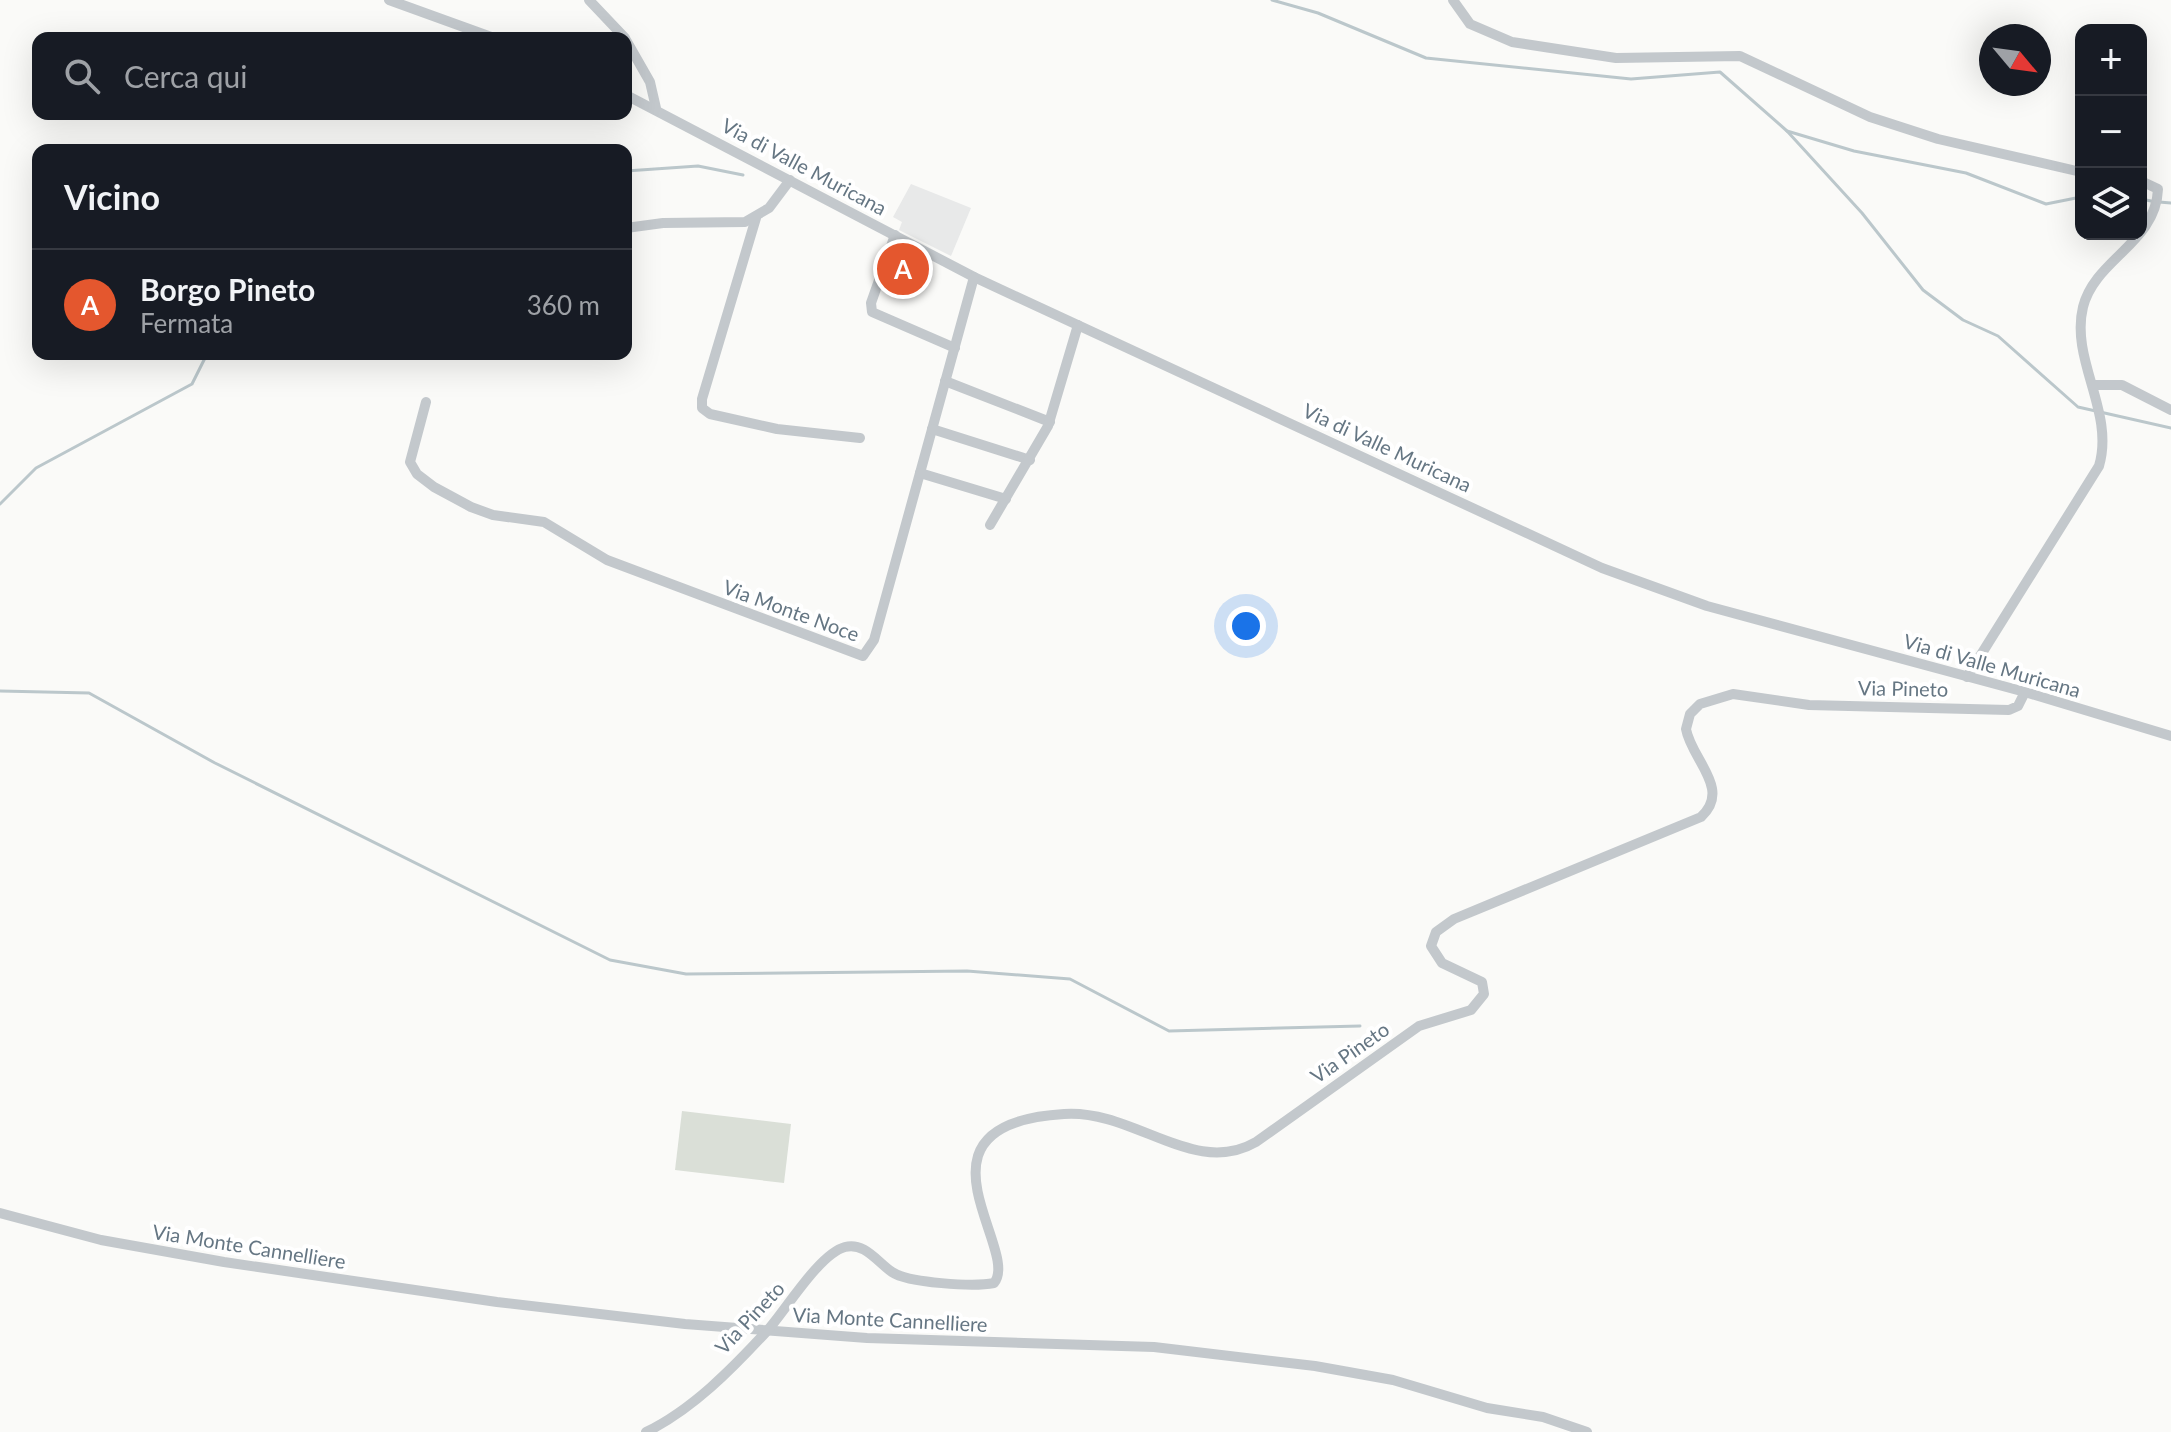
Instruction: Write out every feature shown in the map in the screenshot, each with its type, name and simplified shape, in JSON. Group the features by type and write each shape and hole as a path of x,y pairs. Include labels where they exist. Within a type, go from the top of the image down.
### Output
{"street":[{"path":"389,0 477,32"},
{"path":"589,0 619,32"},
{"path":"1453,0 1470,24 1512,42 1605,58 1745,57 1870,117 1948,141 2075,171"},
{"path":"632,51 650,82 656,108"},
{"name":"Via di Valle Muricana","path":"632,98 974,277 1641,584 1707,606 2025,692 2171,736"},
{"path":"632,227 663,223 742,223 756,218 769,208 790,180"},
{"path":"2147,184 2158,189 2147,222"},
{"path":"756,218 702,399 702,408 710,414 777,429 860,438"},
{"path":"895,235 871,303 872,312 955,348"},
{"path":"1967,677 2097,471 2103,437 2081,333 2083,308 2095,281 2136,240"},
{"name":"Via Monte Noce","path":"426,402 410,462 417,474 452,499 493,515 551,524 607,560 858,657 866,655 873,643 974,277"},
{"path":"990,525 1050,422 1078,325"},
{"path":"945,381 1050,422"},
{"path":"2093,385 2122,385 2171,410"},
{"path":"932,429 1030,460"},
{"path":"920,473 1006,499"},
{"name":"Via Pineto","path":"646,1432 686,1408 766,1332 820,1266 844,1247 862,1248 905,1278 996,1282 999,1261 979,1204 976,1164 987,1142 1012,1125 1048,1116 1084,1114 1126,1123 1203,1153 1234,1152 1256,1142 1419,1026 1471,1010 1483,997 1482,982 1436,957 1431,946 1434,935 1454,919 1701,817 1712,802 1712,789 1686,729 1692,711 1705,700 1743,694 1809,705 2009,710 2018,706 2025,692"},
{"name":"Via Monte Cannelliere","path":"0,1213 101,1240 224,1262 497,1302 766,1332 1154,1347 1278,1361 1384,1378 1487,1408 1543,1417 1587,1432"}],"shaded area":[{"path":"911,184 971,208 951,256 899,230 902,222 893,217"},
{"path":"682,1111 791,1124 784,1183 675,1170"}],"waterway":[{"path":"1272,0 1318,13 1426,58 1631,79 1720,72 1787,131 1854,151 1966,173 2046,204 2075,198"},
{"path":"1787,131 1862,213 1923,290 1963,320 1998,336 2078,407 2171,428"},
{"path":"632,171 698,166 743,175"},
{"path":"2147,200 2151,201"},
{"path":"2159,202 2171,203"},
{"path":"0,504 36,468 192,384 204,360"},
{"path":"0,691 89,693 215,763 610,960 686,974 967,971 1070,979 1169,1031 1360,1026"}],"place":[{"name":"Borgo Pineto","path":"903,269"}]}
